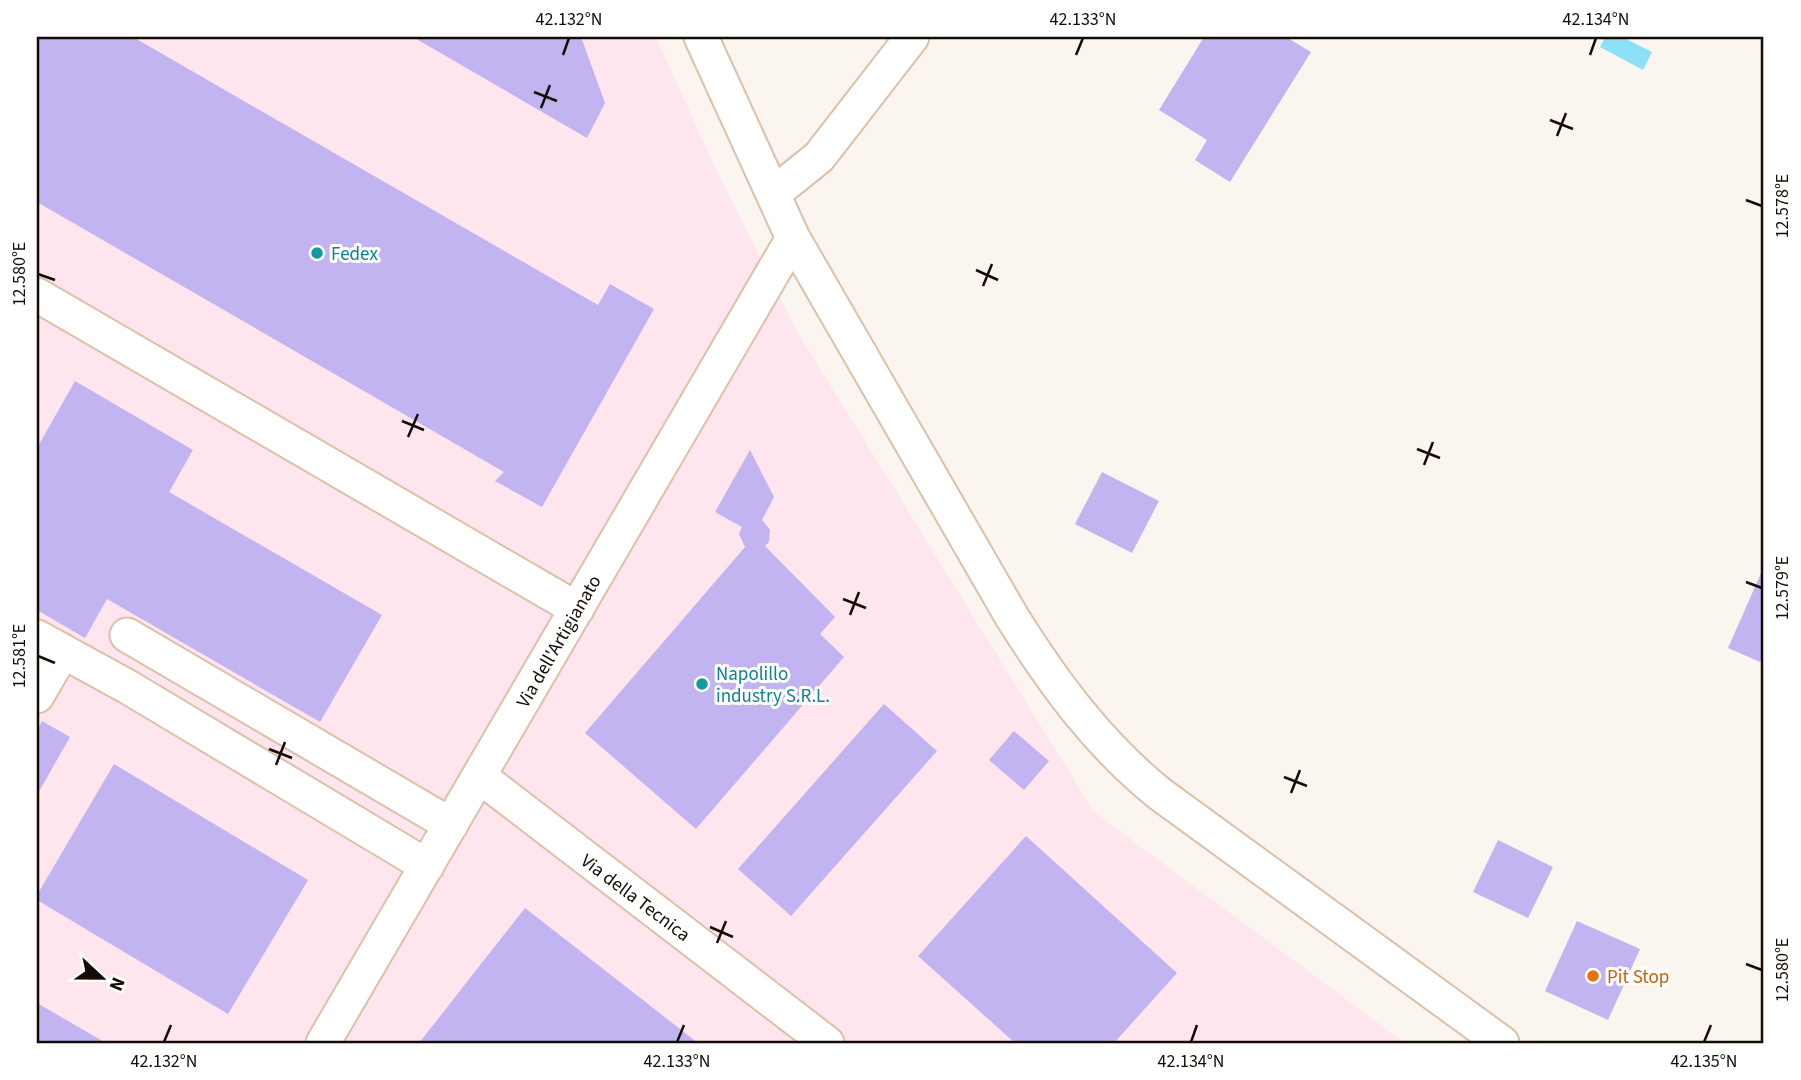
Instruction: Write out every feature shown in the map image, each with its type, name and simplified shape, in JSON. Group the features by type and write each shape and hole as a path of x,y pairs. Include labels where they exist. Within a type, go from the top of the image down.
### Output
{"street":[{"path":"701,37 793,238 1012,617 1044,667 1090,728 1124,764 1160,794 1502,1043"},
{"path":"773,194 819,157 912,37"},
{"name":"Via dell'Artigianato","path":"323,1043 793,238"},
{"path":"37,295 577,609"},
{"path":"127,635 451,825"},
{"path":"37,696 50,644 128,687 427,866"},
{"name":"Via della Tecnica","path":"479,776 827,1043"}],"shaded area":[{"path":"37,37 656,37 714,165 795,328 1094,812 1405,1043 37,1043"}],"water":[{"path":"1605,37 1622,37 1652,52 1643,70 1600,47"}],"building":[{"name":"Fedex","path":"37,37 133,37 598,305 610,284 654,309 542,507 495,481 504,472 37,202"},
{"path":"413,37 581,37 605,103 587,138"},
{"path":"1204,37 1286,37 1311,52 1230,182 1195,160 1207,140 1159,110"},
{"path":"75,381 193,450 169,492 382,615 320,722 107,599 85,638 37,610 37,448"},
{"name":"Napolillo industry S.R.L.","path":"750,450 774,497 762,520 770,530 769,542 765,546 835,617 820,634 844,657 696,829 585,733 745,547 739,534 742,527 715,512"},
{"path":"1102,472 1159,501 1132,553 1075,524"},
{"path":"1762,571 1764,654 1760,662 1728,648"},
{"path":"884,704 937,751 791,916 738,869"},
{"path":"42,721 70,737 37,795 37,731"},
{"path":"1014,731 1049,761 1024,790 989,760"},
{"path":"114,764 308,880 228,1014 37,900 37,895"},
{"path":"1026,836 1177,973 1114,1043 1015,1043 918,956"},
{"path":"1498,840 1553,867 1528,918 1473,892"},
{"path":"525,908 698,1043 419,1043"},
{"path":"1577,921 1640,949 1608,1020 1545,991"},
{"path":"37,1003 106,1043 37,1043"}],"place":[{"name":"Fedex","path":"317,253"},
{"name":"Napolillo industry S.R.L.","path":"702,684"},
{"name":"Pit Stop","path":"1593,976"}]}
